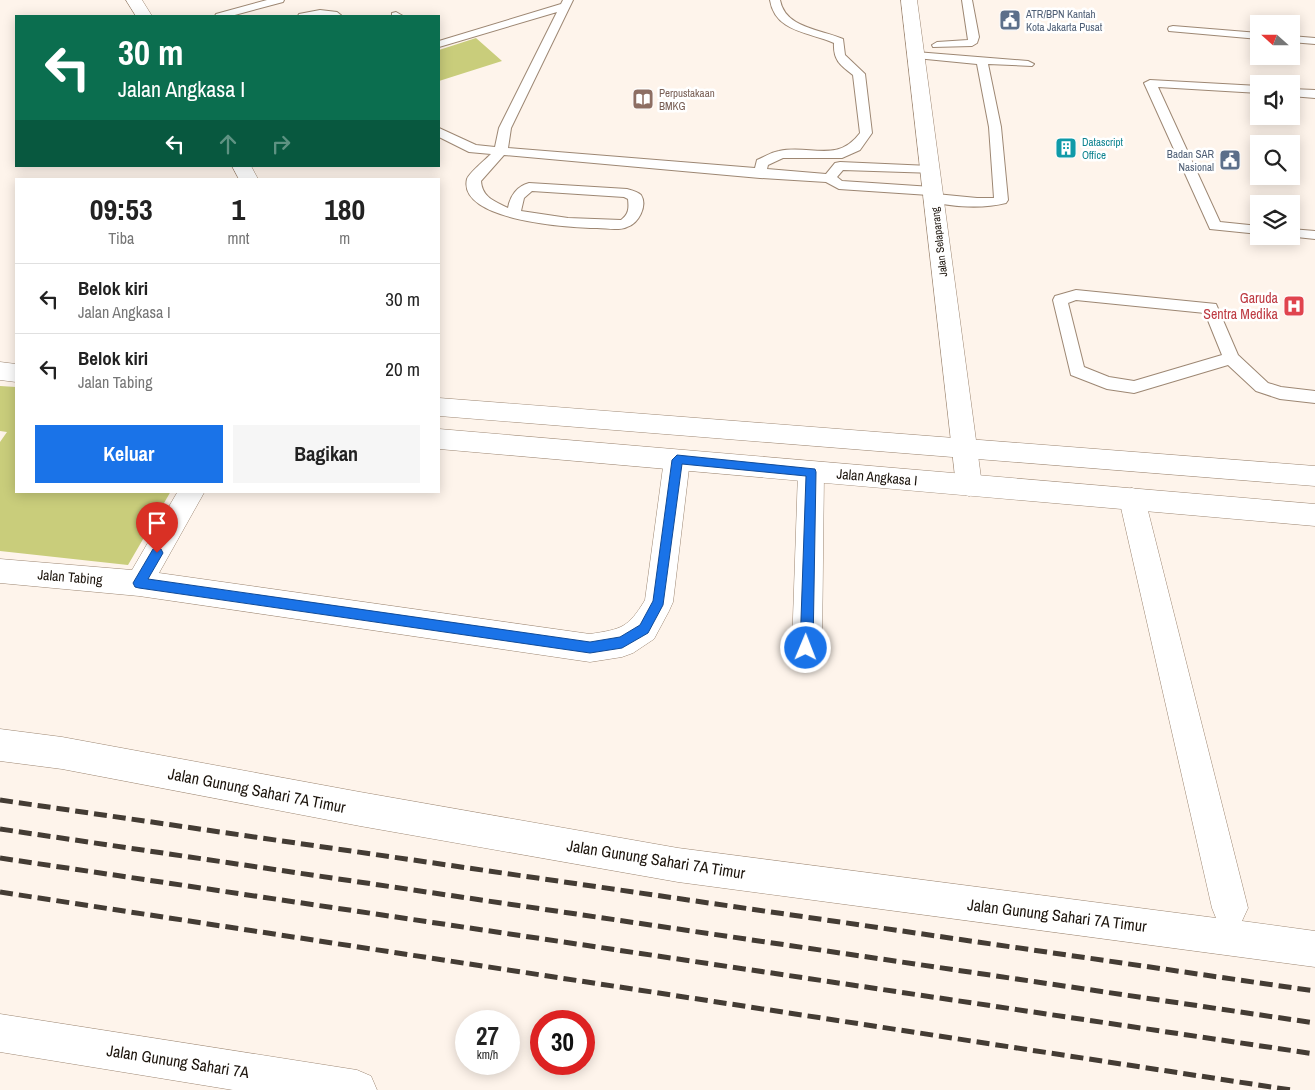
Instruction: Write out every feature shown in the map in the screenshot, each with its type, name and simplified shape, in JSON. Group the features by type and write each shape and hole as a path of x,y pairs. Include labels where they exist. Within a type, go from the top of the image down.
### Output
{"street":[{"path":"134,0 143,15"},
{"name":"Jalan Selaparang","path":"909,0 968,485"},
{"path":"242,167 249,178"},
{"path":"0,371 15,373"},
{"path":"440,407 1315,476"},
{"name":"Jalan Angkasa I","path":"440,439 1315,515"},
{"name":"Jalan Tabing","path":"0,571 139,583 590,648 622,643 644,629 659,602 677,460"},
{"path":"806,648 811,472"},
{"path":"139,583 191,493"},
{"path":"1132,499 1230,908"},
{"name":"Jalan Gunung Sahari 7A Timur","path":"0,745 62,753 360,809 678,865 1315,949"},
{"name":"Jalan Gunung Sahari 7A","path":"0,1033 357,1090"}],"lane":[{"path":"224,15 279,0"},
{"path":"760,174 762,163 782,154 838,155 856,147 866,133 859,74 848,66 839,55 840,41 828,34 786,22 778,14 776,0"},
{"path":"916,49 972,43 974,37 967,0"},
{"path":"440,44 567,3"},
{"path":"514,215 516,198 529,187 627,193 635,197 636,210 633,219 624,224 538,219 514,215 495,206 478,194 474,184 474,179 501,151 506,128 567,3"},
{"path":"308,15 318,13 335,15"},
{"path":"1173,29 1250,35"},
{"path":"1300,40 1315,41"},
{"path":"916,49 977,59 1028,64"},
{"path":"440,132 473,149 760,174 829,178 839,185 933,195 977,202 996,202 1002,200 995,127 982,62 977,59"},
{"path":"1250,89 1150,83 1215,226 1250,229"},
{"path":"1300,93 1315,94"},
{"path":"829,178 840,166 930,170"},
{"path":"1300,234 1315,235"},
{"path":"1230,358 1134,387 1107,383 1077,370 1060,300 1076,296 1211,308 1230,358 1262,387 1280,393 1315,397"}],"green space":[{"path":"476,38 502,61 440,81 440,50"},
{"path":"0,386 15,387 15,493 170,493 128,565 0,551 0,442 7,432 0,431"}],"railway":[{"path":"0,800 1315,991"},
{"path":"0,829 1315,1023"},
{"path":"0,858 1315,1054"},
{"path":"0,892 1291,1090"}],"place":[{"name":"ATR/BPN Kantah Kota Jakarta Pusat","path":"1010,20"},
{"name":"Perpustakaan BMKG","path":"643,99"},
{"name":"Datascript Office","path":"1066,148"},
{"name":"Badan SAR Nasional","path":"1230,160"},
{"name":"Garuda Sentra Medika","path":"1294,306"}],"route":[{"path":"157,553 139,583 590,648 622,643 644,629 659,602 677,460 811,472 806,648"}]}
